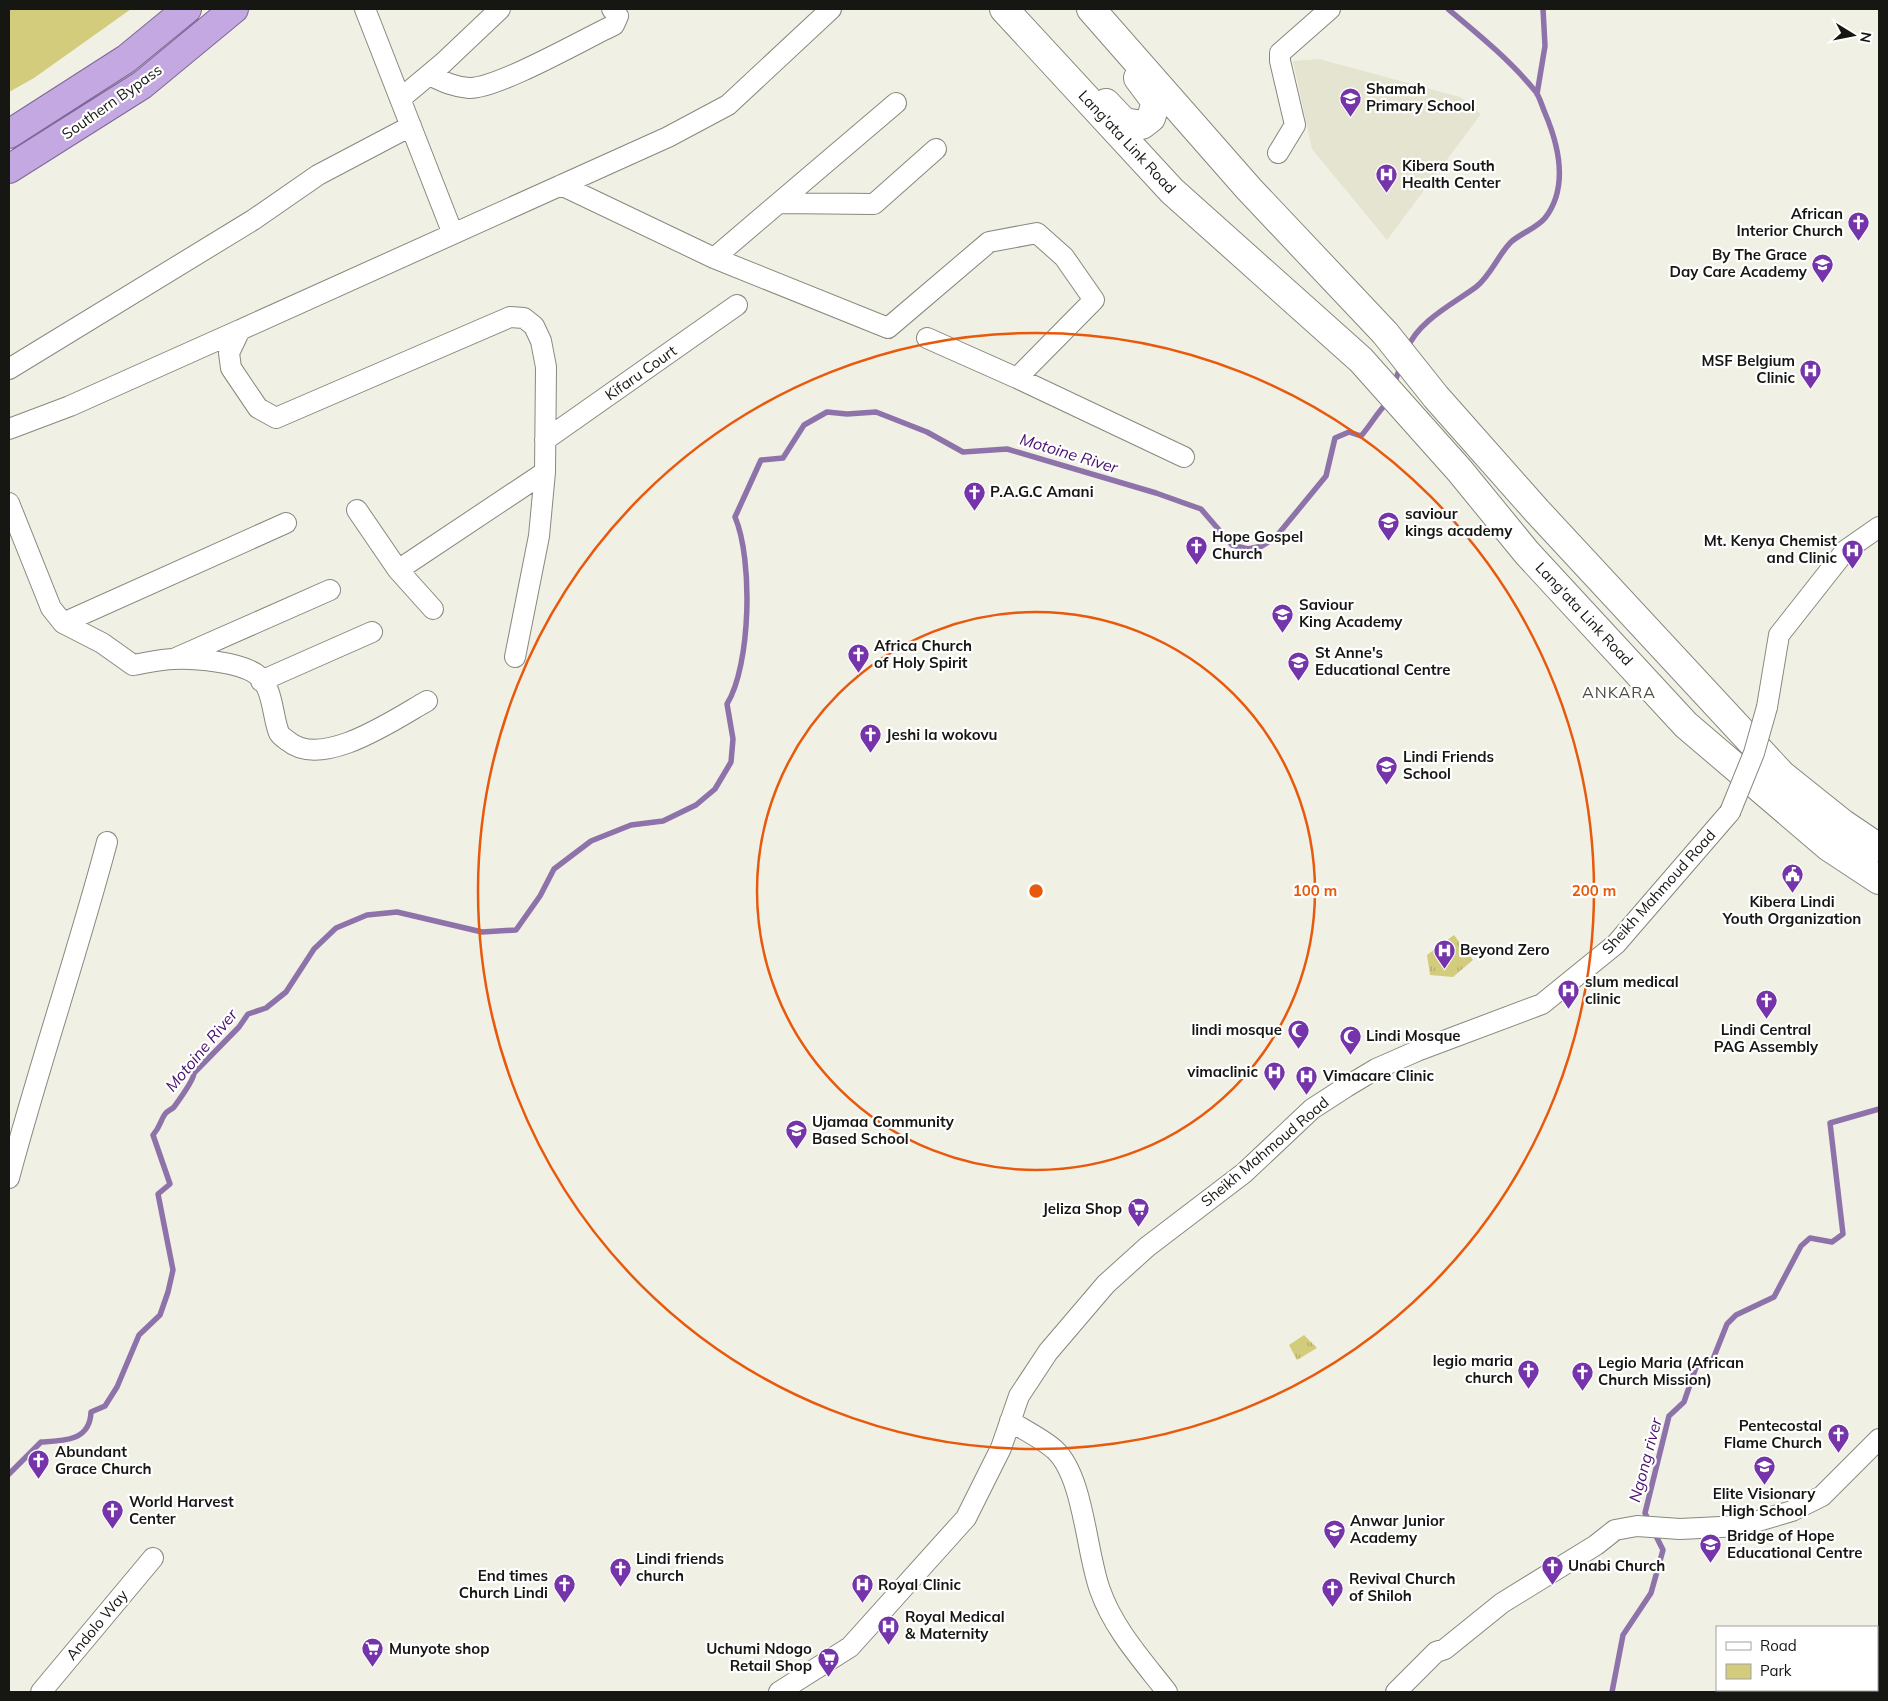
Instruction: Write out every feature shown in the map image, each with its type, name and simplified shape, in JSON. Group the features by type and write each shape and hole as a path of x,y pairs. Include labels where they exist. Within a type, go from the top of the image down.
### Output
{"highway":[{"name":"Southern Bypass","path":"9,134 126,59 187,9"},
{"name":"Southern Bypass","path":"9,169 142,85 234,9"}],"main road":[{"name":"Lang'ata Link Road","path":"1004,9 1024,33 1172,191 1361,360 1460,471 1527,553 1686,725 1830,847 1879,880"},
{"path":"1024,33 1068,64 1124,122 1142,125 1151,118 1156,102 1079,9"},
{"path":"1091,9 1249,188 1385,333 1436,397 1537,511 1782,775 1842,823 1879,848"}],"street":[{"path":"365,9 453,234"},
{"path":"400,98 429,75 500,9"},
{"path":"429,75 450,85 470,88 493,84 614,25 618,16 612,9"},
{"path":"9,429 70,406 668,137 728,105 831,9"},
{"path":"1278,153 1296,125 1280,61 1280,53 1330,9"},
{"path":"714,258 896,103"},
{"path":"9,368 253,220 318,175 411,126"},
{"path":"779,203 874,204 936,149"},
{"path":"561,185 714,258 888,328 990,242 1037,234 1064,257 1094,300 1017,378"},
{"name":"Kifaru Court","path":"545,440 737,305"},
{"path":"240,330 229,353 231,368 258,408 276,418 510,317 524,318 534,326 541,341 546,367 545,472 539,536 515,657"},
{"path":"927,338 1017,378 1184,457"},
{"path":"398,570 545,472"},
{"path":"9,503 50,608 63,623 102,643 133,665 174,658 330,590"},
{"path":"356,510 398,570 433,609"},
{"path":"63,623 286,523"},
{"name":"Sheikh Mahmoud Road","path":"779,1692 850,1647 966,1518 1001,1448 1019,1396 1048,1352 1106,1284 1147,1247 1244,1173 1312,1109 1346,1086 1376,1069 1418,1051 1542,1004 1616,944 1730,812 1754,754 1767,707 1779,635 1846,550 1879,527"},
{"path":"261,681 372,632"},
{"path":"174,658 232,664 257,675 269,693 278,733 293,745 316,751 339,746 387,724 427,700"},
{"path":"9,1178 40,1065 76,950 106,842"},
{"path":"1010,1421 1056,1450 1074,1480 1091,1561 1100,1591 1116,1622 1166,1692"},
{"path":"1396,1692 1436,1652 1445,1649 1460,1635 1514,1594 1596,1545 1615,1530 1637,1526 1680,1529 1741,1526 1792,1511 1822,1496 1879,1439"},
{"name":"Andolo Way","path":"41,1692 153,1558"}],"shaded area":[{"name":"Kibera South Health Center","path":"1319,59 1460,97 1481,114 1387,240 1312,149 1293,61"}],"green space":[{"path":"9,9 131,9 34,78 9,92"},
{"path":"1454,935 1473,960 1453,977 1430,975 1427,955"},
{"path":"1304,1335 1317,1348 1297,1360 1289,1345"}],"waterway":[{"name":"Motoine River","path":"1407,349 1419,330 1437,314 1481,282 1511,242 1538,225 1545,218 1557,193 1559,180 1559,166 1554,139 1536,92 1505,59 1448,9"},
{"path":"1537,94 1545,46 1543,9"},
{"name":"Motoine River","path":"1394,384 1401,365"},
{"name":"Motoine River","path":"9,1474 41,1442 74,1438 86,1429 90,1422 91,1412 105,1406 117,1387 139,1335 160,1315 173,1270 158,1194 170,1184 153,1135 165,1114 174,1107 186,1090 194,1073 239,1027 248,1014 266,1008 286,992 314,949 336,928 367,915 397,912 482,932 516,930 540,896 554,869 591,841 631,825 663,821 696,805 715,789 731,762 733,739 727,704 735,686 741,664 747,612 745,558 741,535 735,517 761,460 783,458 804,425 827,412 847,414 876,412 927,432 963,452 1007,449 1156,493 1201,509 1232,545 1248,549 1262,546 1275,538 1326,476 1335,438 1349,432 1361,436 1388,402"},
{"name":"Ngong river","path":"1650,1524 1645,1513 1669,1416 1684,1402 1696,1367 1713,1359 1727,1324 1736,1315 1774,1297 1801,1246 1810,1238 1832,1242 1843,1234 1830,1123 1879,1109"},
{"name":"Ngong river","path":"1612,1692 1623,1635 1651,1593 1663,1550 1654,1532"}],"place":[{"name":"Shamah Primary School","path":"1350,117"},
{"name":"Kibera South Health Center","path":"1386,194"},
{"name":"African Interior Church","path":"1859,242"},
{"name":"By The Grace Day Care Academy","path":"1823,283"},
{"name":"MSF Belgium Clinic","path":"1811,389"},
{"name":"P.A.G.C Amani","path":"974,511"},
{"name":"saviour kings academy","path":"1389,542"},
{"name":"Hope Gospel Church","path":"1196,565"},
{"name":"Mt. Kenya Chemist and Clinic","path":"1853,569"},
{"name":"Saviour King Academy","path":"1283,633"},
{"name":"Africa Church of Holy Spirit","path":"858,674"},
{"name":"St Anne's Educational Centre","path":"1299,681"},
{"name":"Jeshi la wokovu","path":"870,754"},
{"name":"Lindi Friends School","path":"1387,785"},
{"name":"Kibera Lindi Youth Organization","path":"1792,893"},
{"name":"Beyond Zero","path":"1444,969"},
{"name":"slum medical clinic","path":"1569,1010"},
{"name":"Lindi Central PAG Assembly","path":"1766,1020"},
{"name":"lindi mosque","path":"1298,1049"},
{"name":"Lindi Mosque","path":"1350,1055"},
{"name":"vimaclinic","path":"1274,1091"},
{"name":"Vimacare Clinic","path":"1307,1095"},
{"name":"Ujamaa Community Based School","path":"796,1150"},
{"name":"Jeliza Shop","path":"1138,1228"},
{"name":"legio maria church","path":"1529,1389"},
{"name":"Legio Maria (African Church Mission)","path":"1582,1391"},
{"name":"Pentecostal Flame Church","path":"1838,1454"},
{"name":"Abundant Grace Church","path":"39,1480"},
{"name":"Elite Visionary High School","path":"1764,1485"},
{"name":"World Harvest Center","path":"113,1530"},
{"name":"Anwar Junior Academy","path":"1334,1549"},
{"name":"Bridge of Hope Educational Centre","path":"1711,1564"},
{"name":"Unabi Church","path":"1552,1585"},
{"name":"Lindi friends church","path":"620,1587"},
{"name":"End times Church Lindi","path":"564,1604"},
{"name":"Royal Clinic","path":"862,1604"},
{"name":"Revival Church of Shiloh","path":"1333,1607"},
{"name":"Royal Medical & Maternity","path":"889,1645"},
{"name":"Munyote shop","path":"373,1668"},
{"name":"Uchumi Ndogo Retail Shop","path":"828,1677"}],"district":[{"name":"ANKARA","path":"1619,692"}]}
